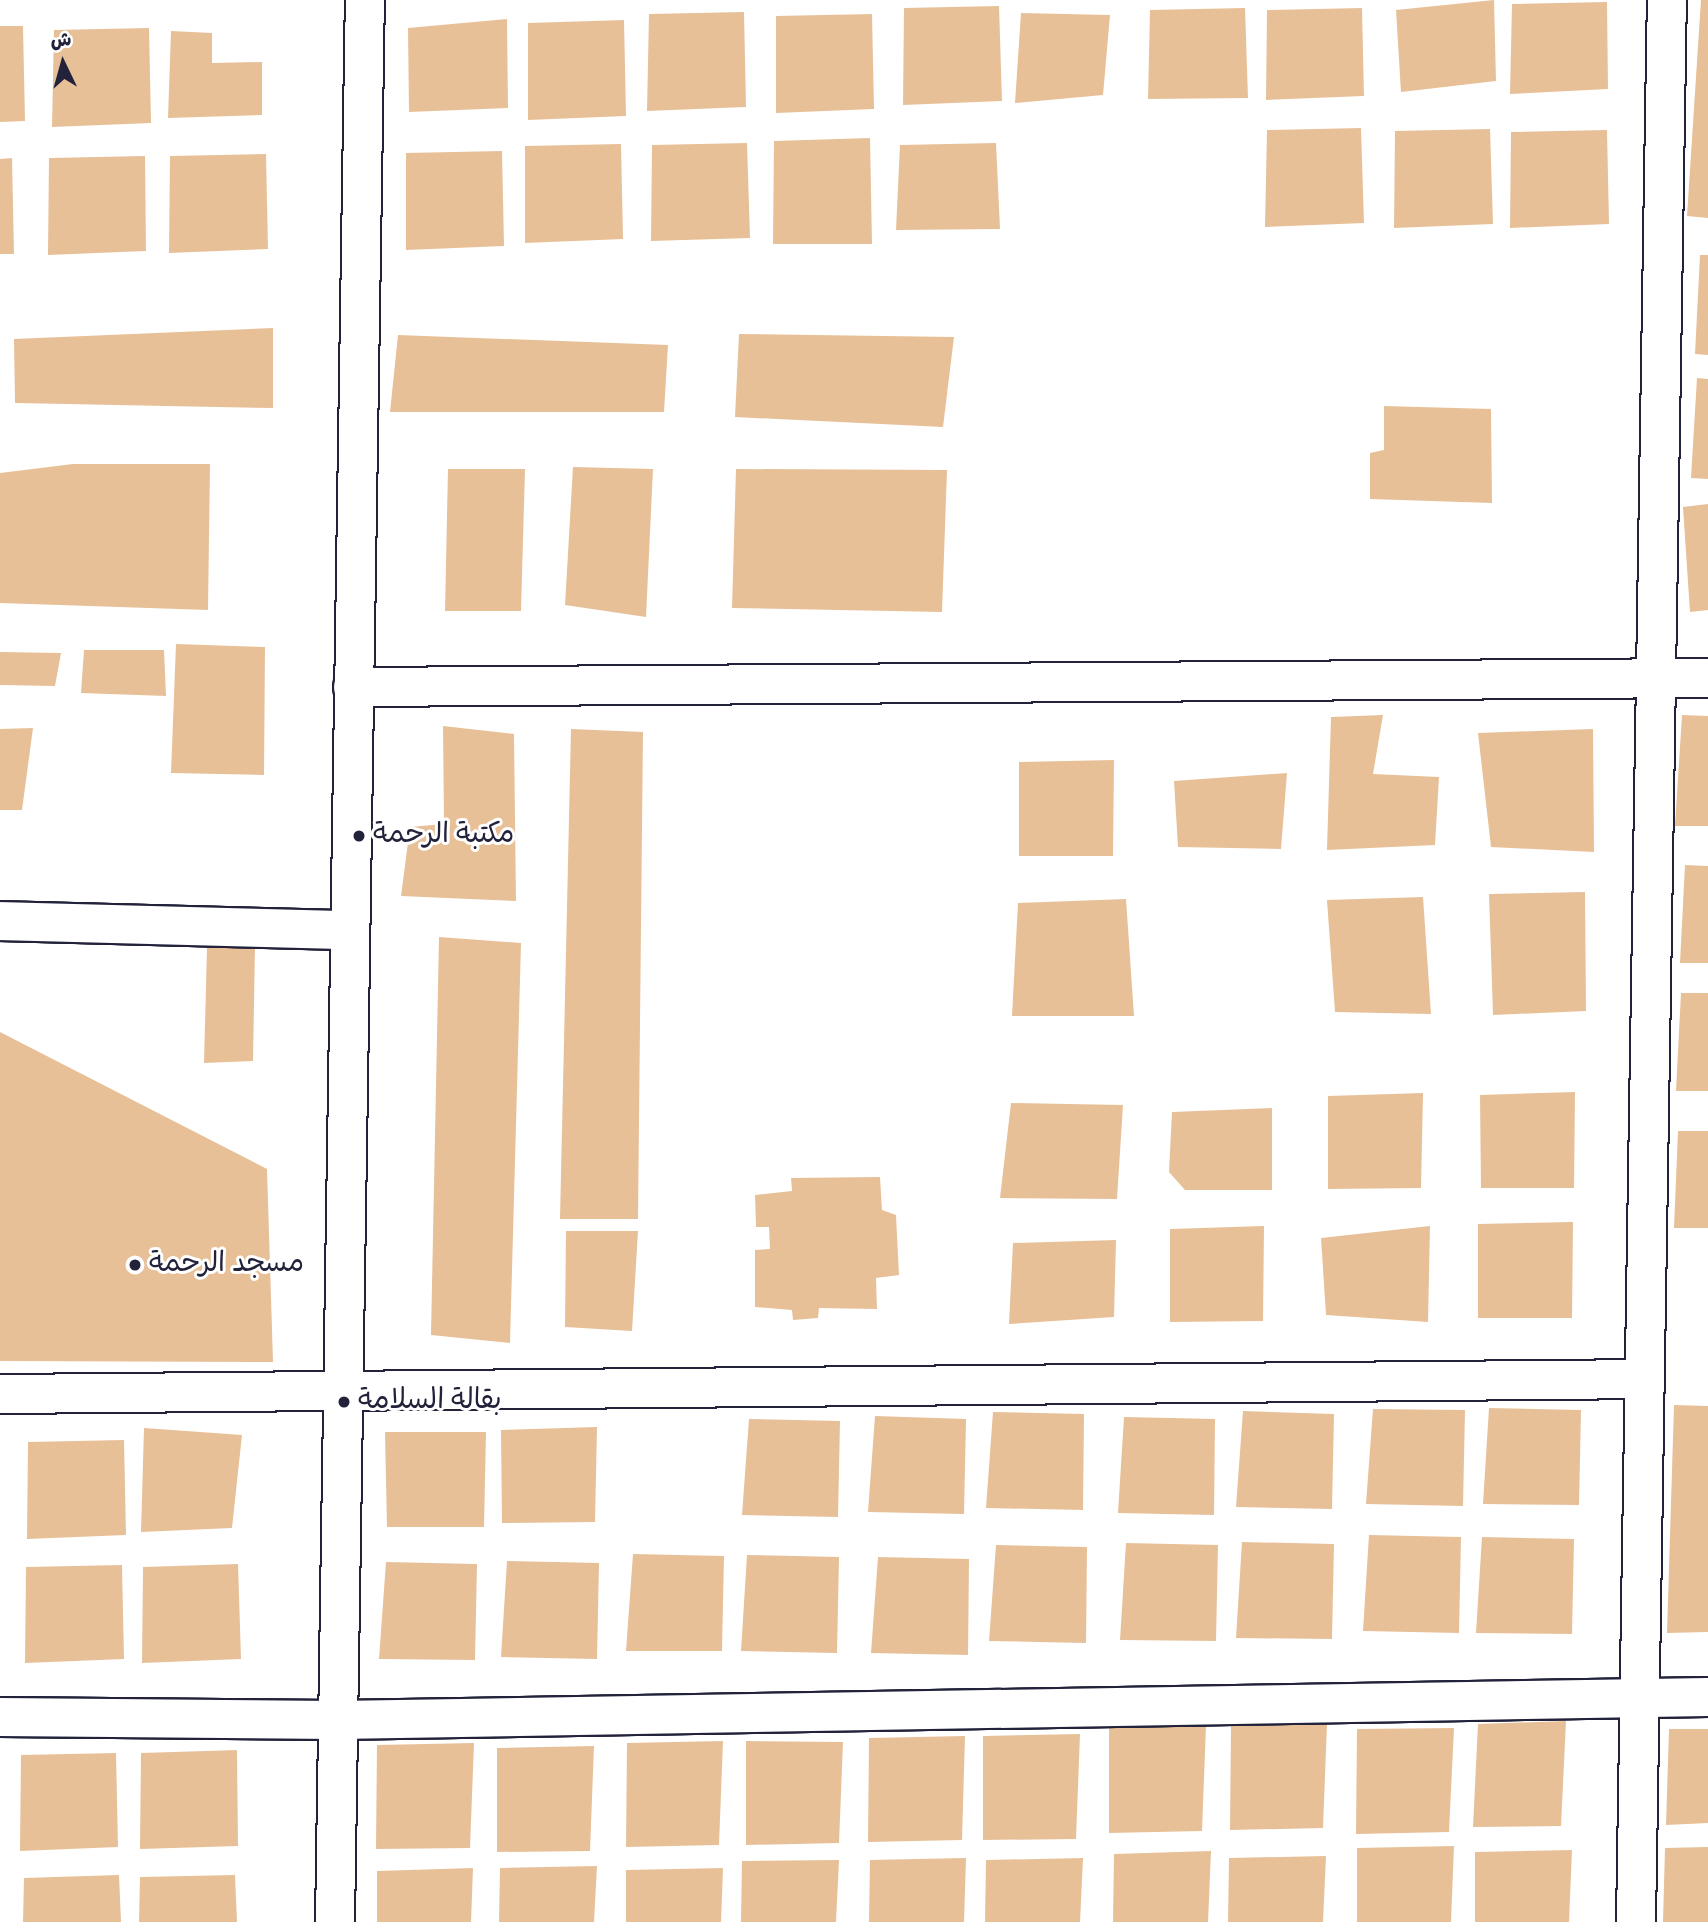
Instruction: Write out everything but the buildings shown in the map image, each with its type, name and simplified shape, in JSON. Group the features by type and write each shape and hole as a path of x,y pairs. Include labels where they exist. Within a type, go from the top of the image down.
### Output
{"street":[{"path":"335,1922 365,0"},
{"path":"1636,1922 1667,0"},
{"path":"353,687 1708,678"},
{"path":"0,921 350,930"},
{"path":"0,1394 1645,1379"},
{"path":"0,1717 337,1720 1708,1697"}],"place":[{"name":"مكتبة الرحمة","path":"359,836"},
{"name":"مسجد الرحمة","path":"135,1265"},
{"name":"بقالة السلامة","path":"344,1402"}]}
